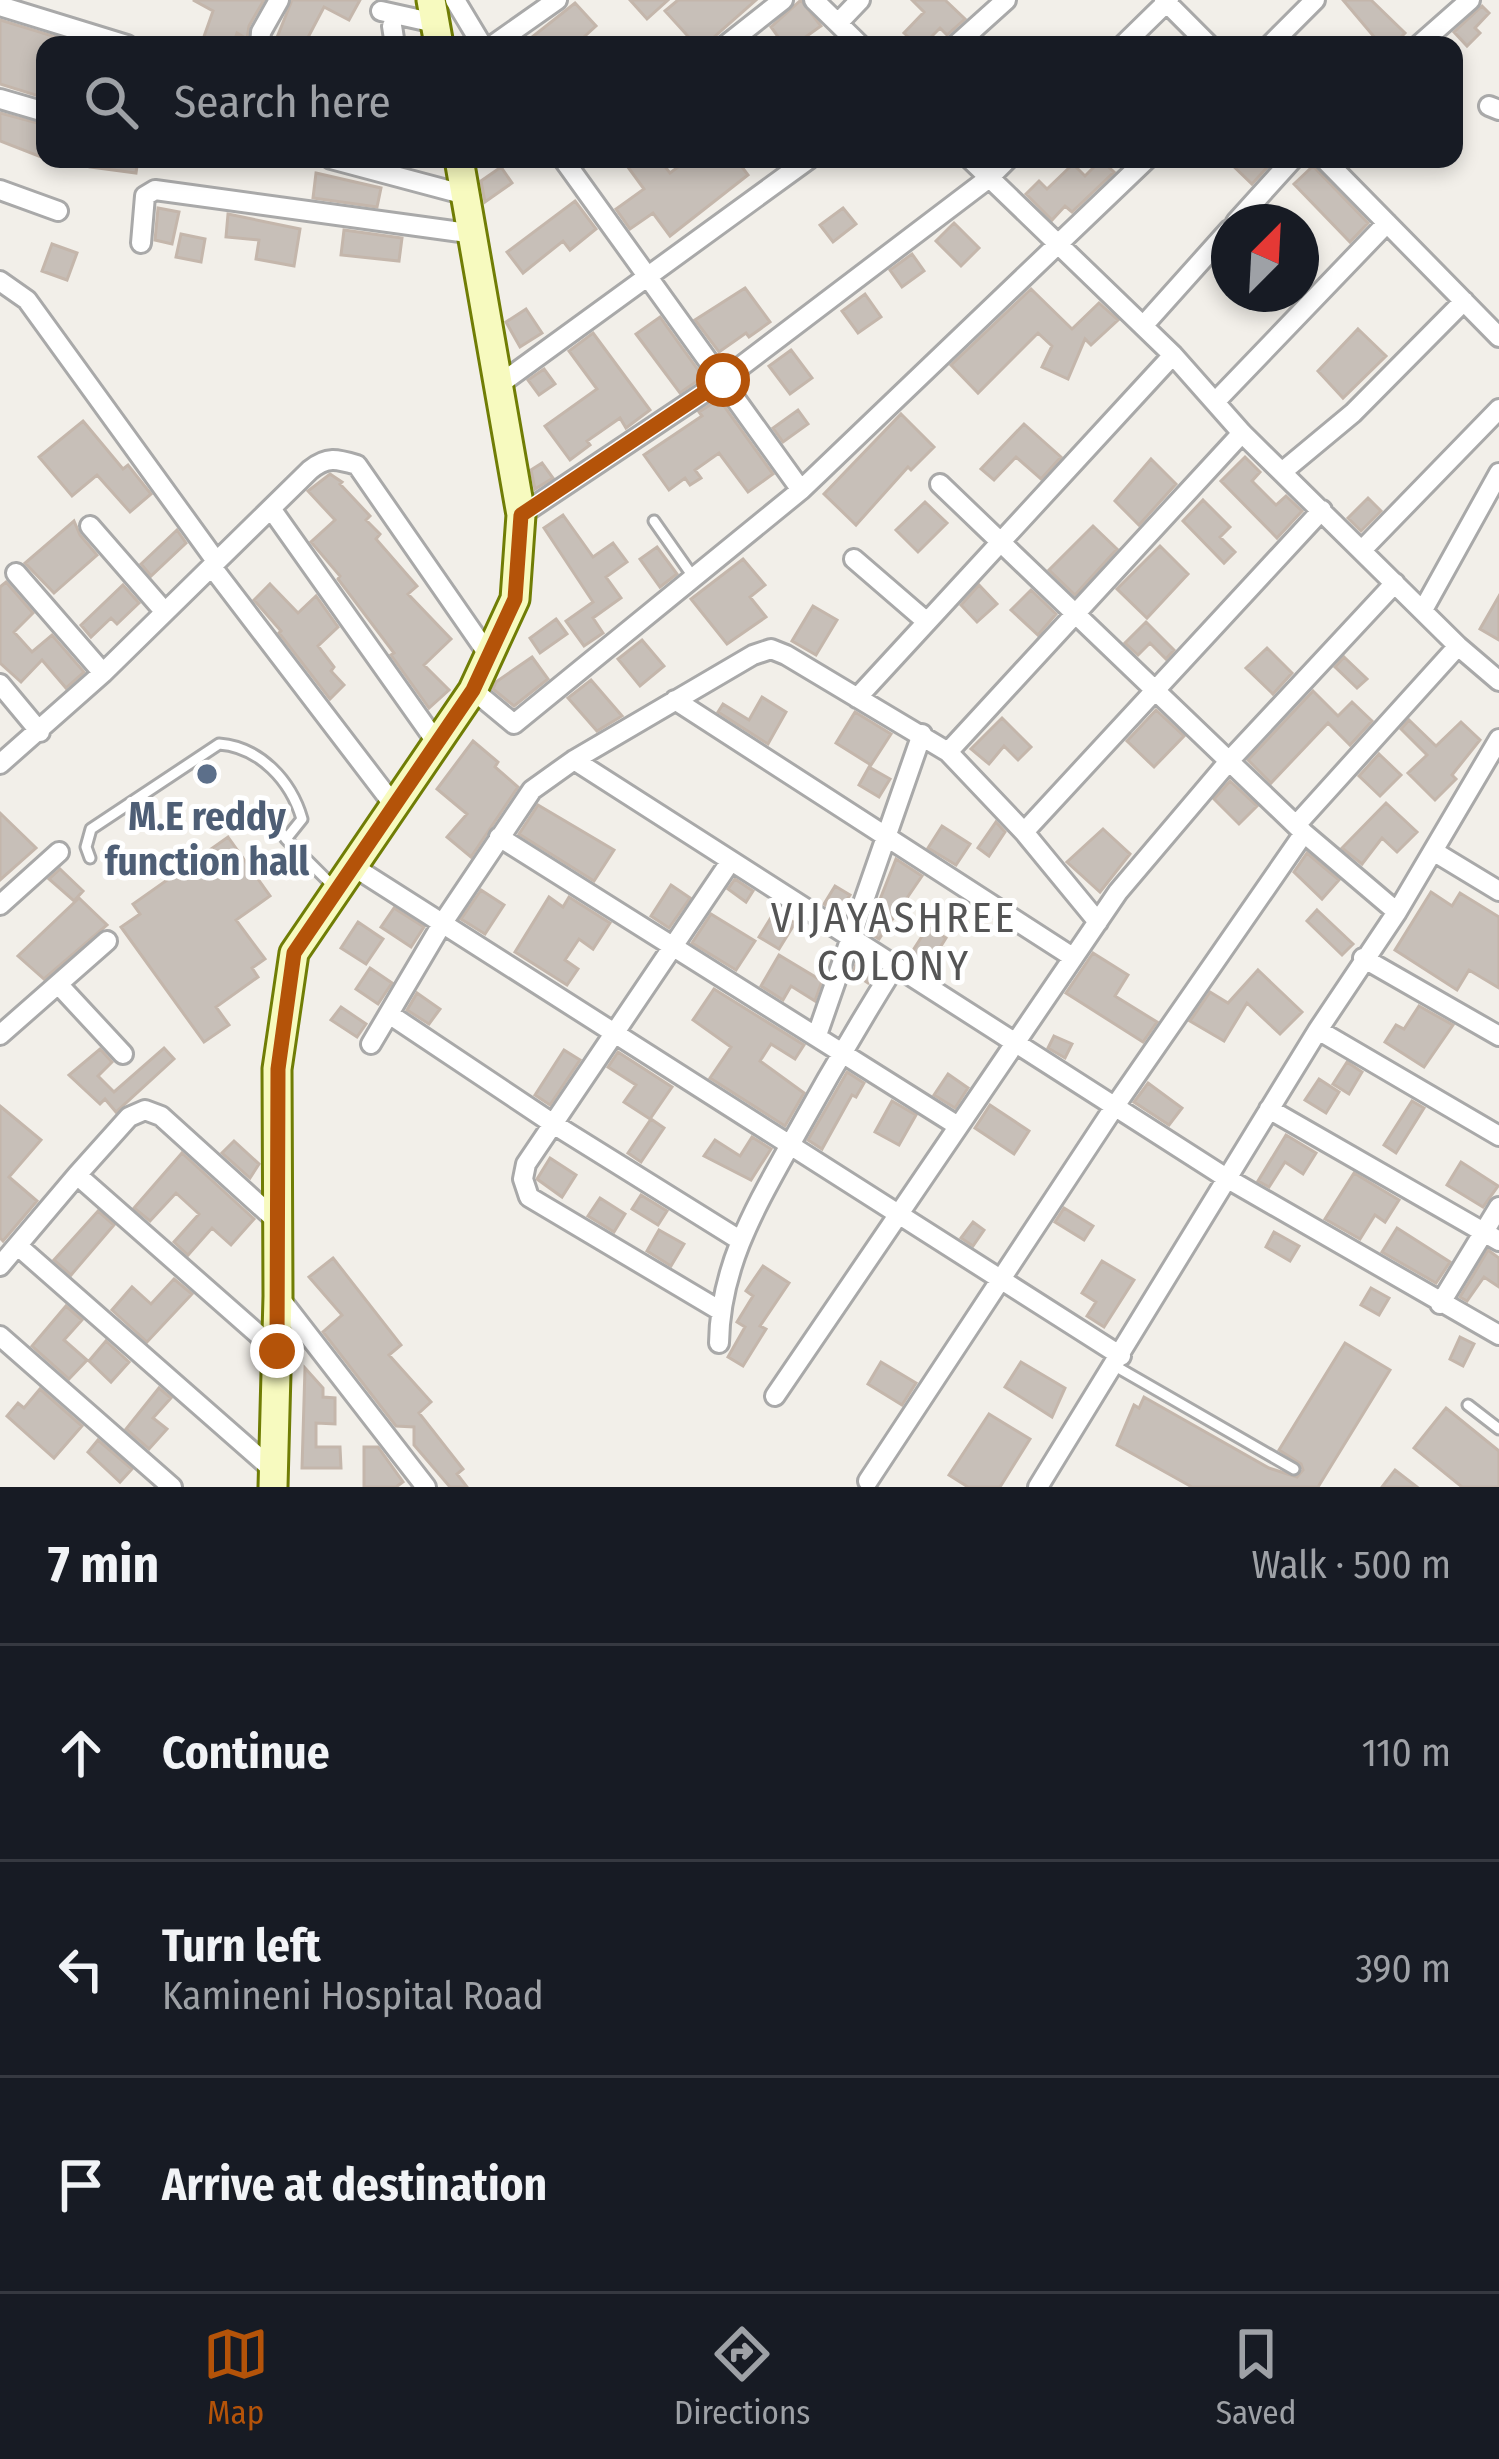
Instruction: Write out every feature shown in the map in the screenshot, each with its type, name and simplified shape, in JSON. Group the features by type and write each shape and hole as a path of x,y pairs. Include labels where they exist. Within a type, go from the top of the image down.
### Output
{"street":[{"path":"261,36 279,0"},
{"path":"506,36 557,0"},
{"path":"737,36 782,0"},
{"path":"814,0 851,36"},
{"path":"838,22 860,0"},
{"path":"966,36 1006,0"},
{"path":"1279,36 1315,0"},
{"path":"1429,36 1470,0"},
{"path":"1133,36 1166,1 1200,36"},
{"path":"0,6 98,36"},
{"path":"389,28 434,12 469,36"},
{"path":"0,99 36,109"},
{"path":"365,168 466,195"},
{"path":"273,1478 278,1069 294,953 473,690 515,599 521,515 461,168"},
{"path":"576,168 801,490"},
{"path":"500,384 796,168"},
{"path":"979,168 1173,355 1242,434 1499,681"},
{"path":"521,515 723,380 999,168"},
{"path":"473,690 514,724 801,490 1137,168"},
{"path":"1252,204 1285,168"},
{"path":"1333,168 1499,337"},
{"path":"0,190 58,211"},
{"path":"141,243 145,196 154,190 475,234"},
{"path":"1216,401 1387,224"},
{"path":"1143,326 1211,250"},
{"path":"0,280 28,300 214,564 393,804"},
{"path":"1282,472 1354,413 1464,301"},
{"path":"857,698 1173,355"},
{"path":"1363,549 1499,409"},
{"path":"948,752 1242,434"},
{"path":"0,764 103,673 321,461 333,458 357,465 490,657"},
{"path":"1424,610 1499,473"},
{"path":"940,484 1300,828 1397,912"},
{"path":"1024,832 1322,510"},
{"path":"272,511 437,743"},
{"path":"90,526 164,611"},
{"path":"854,559 927,622"},
{"path":"16,573 103,673"},
{"path":"775,1396 1071,956 1229,760 1395,583"},
{"path":"868,1481 1300,828 1458,646"},
{"path":"371,1043 442,924 532,790 675,700 771,649 948,752 1024,832 1098,922"},
{"path":"0,684 40,732"},
{"path":"675,700 1071,956"},
{"path":"817,1035 922,734"},
{"path":"1038,1487 1318,1030 1397,912 1499,739"},
{"path":"574,760 1228,1179 1499,1335"},
{"path":"499,837 958,1126"},
{"path":"1433,851 1499,891"},
{"path":"0,905 59,852"},
{"path":"719,1310 530,1197 524,1179 526,1164 730,862"},
{"path":"354,867 791,1142 1118,1361"},
{"path":"0,1035 107,941"},
{"path":"1363,958 1499,1036"},
{"path":"719,1343 719,1310 738,1239 895,966"},
{"path":"58,984 123,1054"},
{"path":"389,1014 555,1126 738,1239"},
{"path":"1318,1030 1499,1136"},
{"path":"1269,1109 1492,1237"},
{"path":"0,1266 129,1117 145,1110 161,1116 277,1220"},
{"path":"77,1175 277,1351"},
{"path":"1440,1304 1492,1237 1499,1207"},
{"path":"18,1246 273,1478"},
{"path":"278,1296 426,1487"},
{"path":"0,1336 172,1487"}],"lane":[{"path":"654,521 694,578"},
{"path":"90,858 86,847 91,829 219,744 248,748 297,800 302,819 286,839"},
{"path":"265,809 286,839 338,890"},
{"path":"1118,1361 1294,1469"},
{"path":"1468,1405 1499,1429"}],"building":[{"path":"193,0 264,0 247,36 204,36 213,11"},
{"path":"292,0 360,0 349,20 324,7 309,36 278,36"},
{"path":"630,0 668,0 647,19"},
{"path":"678,0 756,0 715,36 688,36 665,11"},
{"path":"801,0 821,26 807,36 778,36 771,27"},
{"path":"912,0 945,0 965,19 947,35 940,28 932,36 907,36 904,33 924,12"},
{"path":"1343,0 1371,0 1405,33 1373,36"},
{"path":"575,3 596,26 585,36 533,36"},
{"path":"1482,6 1489,13 1475,28 1480,33 1467,46 1463,36 1454,32"},
{"path":"0,20 53,36 36,36 36,95 0,84"},
{"path":"0,113 36,123 36,155 0,141"},
{"path":"98,168 137,168 136,173"},
{"path":"502,168 512,183 485,202 481,181"},
{"path":"629,168 666,168 670,173 677,168 743,168 748,175 670,236 653,213 630,229 616,209 644,189"},
{"path":"1069,168 1077,168 1085,176 1093,168 1114,172 1072,212 1065,206 1052,220 1026,194 1039,181 1047,189"},
{"path":"1235,168 1266,168 1252,184"},
{"path":"1311,168 1368,223 1350,242 1319,210 1319,204 1294,184"},
{"path":"316,173 381,188 377,207 313,198"},
{"path":"575,201 596,229 570,250 563,241 523,273 507,252"},
{"path":"158,208 179,212 172,244 155,240"},
{"path":"843,208 856,224 833,242 820,225"},
{"path":"228,214 300,229 294,266 256,259 259,240 226,237"},
{"path":"954,223 979,248 961,266 936,241"},
{"path":"344,230 402,238 399,261 341,255"},
{"path":"181,234 205,239 201,262 176,257"},
{"path":"52,244 77,253 67,280 42,271"},
{"path":"912,254 924,271 902,287 890,270"},
{"path":"745,288 770,322 719,352 695,320"},
{"path":"1031,289 1072,329 1099,303 1118,320 1091,345 1085,339 1068,379 1042,367 1052,346 1038,333 978,393 951,365"},
{"path":"865,294 881,317 858,333 842,311"},
{"path":"526,309 542,333 520,347 506,322"},
{"path":"660,317 703,377 680,393 636,334"},
{"path":"1358,329 1386,356 1343,398 1318,371"},
{"path":"593,333 650,410 626,428 620,418 587,441 590,445 570,460 545,426 597,389 569,351"},
{"path":"791,350 812,378 790,394 769,366"},
{"path":"544,369 555,384 539,395 528,380"},
{"path":"719,399 773,474 748,492 719,453 695,470 701,478 690,485 685,478 669,490 644,455"},
{"path":"798,410 808,424 783,442 773,428"},
{"path":"901,414 934,447 911,470 908,467 856,525 824,494"},
{"path":"83,421 151,494 130,512 97,475 72,496 39,457"},
{"path":"1024,424 1061,457 1041,479 1016,457 994,480 981,469"},
{"path":"1245,457 1260,472 1252,481 1276,505 1286,496 1302,511 1277,538 1221,481"},
{"path":"1151,459 1176,484 1139,525 1115,501"},
{"path":"542,463 553,478 535,489 531,470"},
{"path":"330,474 370,516 366,520 380,534 376,539 417,586 408,594 451,639 424,665 449,690 429,708 340,576 311,542 335,520 308,491"},
{"path":"1368,498 1381,511 1361,531 1348,518"},
{"path":"1203,500 1230,527 1220,537 1235,552 1224,563 1183,521"},
{"path":"925,502 947,523 918,552 896,530"},
{"path":"563,515 593,557 613,543 627,562 606,577 621,598 593,618 603,633 584,646 566,621 593,602 544,528"},
{"path":"74,521 97,555 54,593 25,563"},
{"path":"1093,526 1117,549 1075,595 1049,570"},
{"path":"177,530 186,543 151,576 141,564"},
{"path":"1160,546 1188,574 1147,618 1117,589"},
{"path":"657,547 677,574 660,587 640,559"},
{"path":"743,559 765,585 750,597 766,617 727,644 691,599"},
{"path":"6,582 33,613 14,632 32,652 52,635 84,672 66,688 42,660 21,682 0,663 0,587"},
{"path":"270,584 298,613 316,596 338,627 318,646 344,685 330,699 254,600"},
{"path":"123,585 139,603 117,624 111,618 91,637 81,625"},
{"path":"979,585 997,604 977,622 961,605"},
{"path":"1031,590 1056,614 1038,635 1011,610"},
{"path":"1499,596 1499,640 1480,629"},
{"path":"813,606 837,620 816,655 792,641"},
{"path":"556,619 567,634 540,653 530,638"},
{"path":"1146,622 1174,650 1166,659 1150,643 1138,655 1125,643"},
{"path":"642,640 664,666 640,686 618,659"},
{"path":"1267,648 1292,673 1273,694 1246,668"},
{"path":"532,657 548,679 514,706 493,689"},
{"path":"1344,657 1367,679 1357,688 1335,667"},
{"path":"591,680 622,716 597,731 568,698"},
{"path":"1313,691 1338,716 1352,702 1372,721 1350,745 1328,723 1271,783 1248,760"},
{"path":"762,697 786,712 768,744 718,712 723,704 749,720"},
{"path":"1156,710 1184,736 1154,767 1127,741"},
{"path":"855,712 891,734 871,765 836,743"},
{"path":"1002,718 1031,747 1018,760 1004,746 989,764 971,749"},
{"path":"1409,720 1436,746 1461,722 1480,740 1452,775 1456,779 1435,800 1408,773 1427,755 1401,729"},
{"path":"473,741 518,787 471,857 447,837 467,814 437,789"},
{"path":"1379,754 1401,775 1380,796 1359,776"},
{"path":"869,767 890,779 879,797 859,785"},
{"path":"1230,781 1257,806 1239,824 1214,799"},
{"path":"1386,803 1417,832 1397,852 1382,838 1362,864 1342,848"},
{"path":"538,805 614,850 594,881 519,834"},
{"path":"0,813 36,848 0,880"},
{"path":"996,822 1005,832 989,856 978,848"},
{"path":"942,826 970,844 956,865 928,848"},
{"path":"1103,829 1130,854 1100,892 1067,862"},
{"path":"228,837 270,896 236,920 265,959 252,968 258,977 216,1007 229,1025 204,1042 121,927 140,914 133,904"},
{"path":"1307,853 1339,880 1322,899 1294,872"},
{"path":"896,859 922,876 879,939 867,932"},
{"path":"60,869 83,891 74,901 49,879"},
{"path":"735,879 753,891 746,902 728,889"},
{"path":"671,885 690,898 669,928 651,916"},
{"path":"835,886 850,895 838,913 824,904"},
{"path":"481,890 504,905 485,934 461,919"},
{"path":"1431,892 1452,906 1460,893 1499,917 1499,988 1469,970 1457,990 1395,950"},
{"path":"549,897 563,907 569,897 610,923 593,949 579,939 565,960 578,969 567,985 515,952"},
{"path":"79,898 107,925 44,979 18,956"},
{"path":"394,908 424,927 411,947 381,927"},
{"path":"1317,910 1353,944 1342,955 1307,921"},
{"path":"775,911 795,923 779,949 759,937"},
{"path":"711,914 755,941 736,970 692,943"},
{"path":"358,922 383,939 366,964 341,948"},
{"path":"928,927 946,938 926,970 908,958"},
{"path":"1093,953 1128,975 1115,996 1157,1022 1143,1042 1066,993"},
{"path":"779,955 822,981 815,1001 791,986 783,1000 761,986"},
{"path":"858,958 877,970 868,983 853,973"},
{"path":"370,968 392,983 378,1004 356,989"},
{"path":"1258,970 1302,1012 1280,1034 1247,1003 1224,1041 1190,1021 1210,992 1228,1003"},
{"path":"714,989 804,1045 795,1059 771,1044 760,1061 804,1093 785,1126 710,1078 731,1047 693,1020"},
{"path":"417,993 440,1009 429,1024 407,1010"},
{"path":"1419,1006 1453,1025 1424,1067 1385,1042 1396,1025 1404,1029"},
{"path":"341,1007 366,1024 357,1037 331,1020"},
{"path":"1054,1036 1072,1044 1065,1058 1048,1048"},
{"path":"164,1048 174,1059 116,1112 105,1099 100,1104 69,1075 100,1049 112,1062 98,1076 114,1092"},
{"path":"564,1050 580,1060 550,1105 535,1095"},
{"path":"618,1052 672,1087 650,1119 624,1102 636,1085 608,1067"},
{"path":"1347,1062 1362,1072 1349,1094 1333,1084"},
{"path":"847,1072 864,1083 856,1097 852,1095 822,1149 808,1140"},
{"path":"948,1074 968,1088 955,1108 934,1095"},
{"path":"1319,1079 1339,1092 1326,1113 1305,1100"},
{"path":"1148,1083 1182,1108 1169,1125 1134,1102"},
{"path":"892,1101 916,1115 899,1145 875,1132"},
{"path":"1412,1101 1424,1108 1396,1153 1384,1145"},
{"path":"990,1105 1029,1131 1014,1154 975,1128"},
{"path":"0,1106 41,1140 9,1177 37,1201 3,1241 0,1238"},
{"path":"651,1119 664,1128 641,1162 628,1153"},
{"path":"1286,1135 1316,1153 1303,1174 1285,1162 1269,1187 1258,1181"},
{"path":"752,1137 771,1149 751,1180 704,1156 715,1140 740,1156"},
{"path":"234,1141 259,1164 250,1178 222,1153"},
{"path":"182,1153 254,1219 231,1245 212,1228 188,1255 174,1242 199,1214 176,1193 150,1221 134,1208"},
{"path":"550,1158 576,1175 562,1197 537,1179"},
{"path":"1461,1162 1498,1186 1483,1207 1447,1185"},
{"path":"1354,1173 1399,1200 1385,1222 1375,1215 1360,1239 1325,1219"},
{"path":"641,1195 667,1211 658,1225 632,1209"},
{"path":"600,1198 625,1214 614,1232 588,1216"},
{"path":"1064,1208 1093,1226 1084,1240 1055,1222"},
{"path":"98,1211 114,1225 71,1275 54,1260"},
{"path":"973,1222 984,1230 973,1246 961,1238"},
{"path":"1397,1228 1450,1262 1436,1283 1382,1252"},
{"path":"659,1230 684,1244 671,1266 647,1251"},
{"path":"1274,1232 1299,1246 1290,1261 1266,1247"},
{"path":"1488,1250 1499,1258 1499,1287 1484,1277 1467,1301 1460,1297"},
{"path":"333,1258 401,1345 389,1355 431,1402 419,1413 463,1469 457,1474 467,1487 450,1487 414,1445 414,1427 396,1426 323,1332 342,1315 309,1277"},
{"path":"1102,1261 1134,1280 1104,1327 1087,1316 1096,1302 1082,1293"},
{"path":"763,1266 789,1283 760,1326 766,1329 743,1366 728,1357 745,1327 737,1322 753,1296 746,1291"},
{"path":"174,1279 192,1294 147,1342 112,1310 132,1287 151,1304"},
{"path":"1371,1288 1389,1298 1379,1315 1361,1305"},
{"path":"66,1306 82,1320 64,1340 87,1360 69,1379 32,1346"},
{"path":"1460,1337 1474,1344 1463,1366 1450,1359"},
{"path":"106,1341 129,1362 111,1382 89,1361"},
{"path":"1345,1343 1390,1370 1318,1487 1192,1487 1117,1445 1134,1405 1139,1408 1144,1397 1269,1468 1297,1477 1303,1470 1301,1464 1279,1450"},
{"path":"881,1362 916,1383 902,1405 868,1384"},
{"path":"1021,1362 1065,1388 1052,1417 1005,1387"},
{"path":"305,1368 323,1388 323,1397 335,1398 335,1424 316,1423 316,1447 340,1447 341,1468 302,1468"},
{"path":"159,1388 171,1398 153,1418 167,1429 149,1449 126,1429"},
{"path":"40,1389 82,1426 54,1458 7,1416 18,1403 24,1408"},
{"path":"1446,1408 1499,1451 1499,1487 1462,1487 1414,1448"},
{"path":"989,1414 1030,1439 1000,1487 968,1487 949,1475"},
{"path":"98,1440 132,1469 120,1482 88,1452"},
{"path":"364,1447 378,1447 403,1482 396,1487 364,1487"},
{"path":"1395,1470 1417,1487 1382,1487"}],"place":[{"name":"M.E reddy function hall","path":"207,774"}],"district":[{"name":"VIJAYASHREE COLONY","path":"894,941"}],"route":[{"path":"277,1351 278,1069 294,953 473,690 515,599 521,515 723,380"}]}
